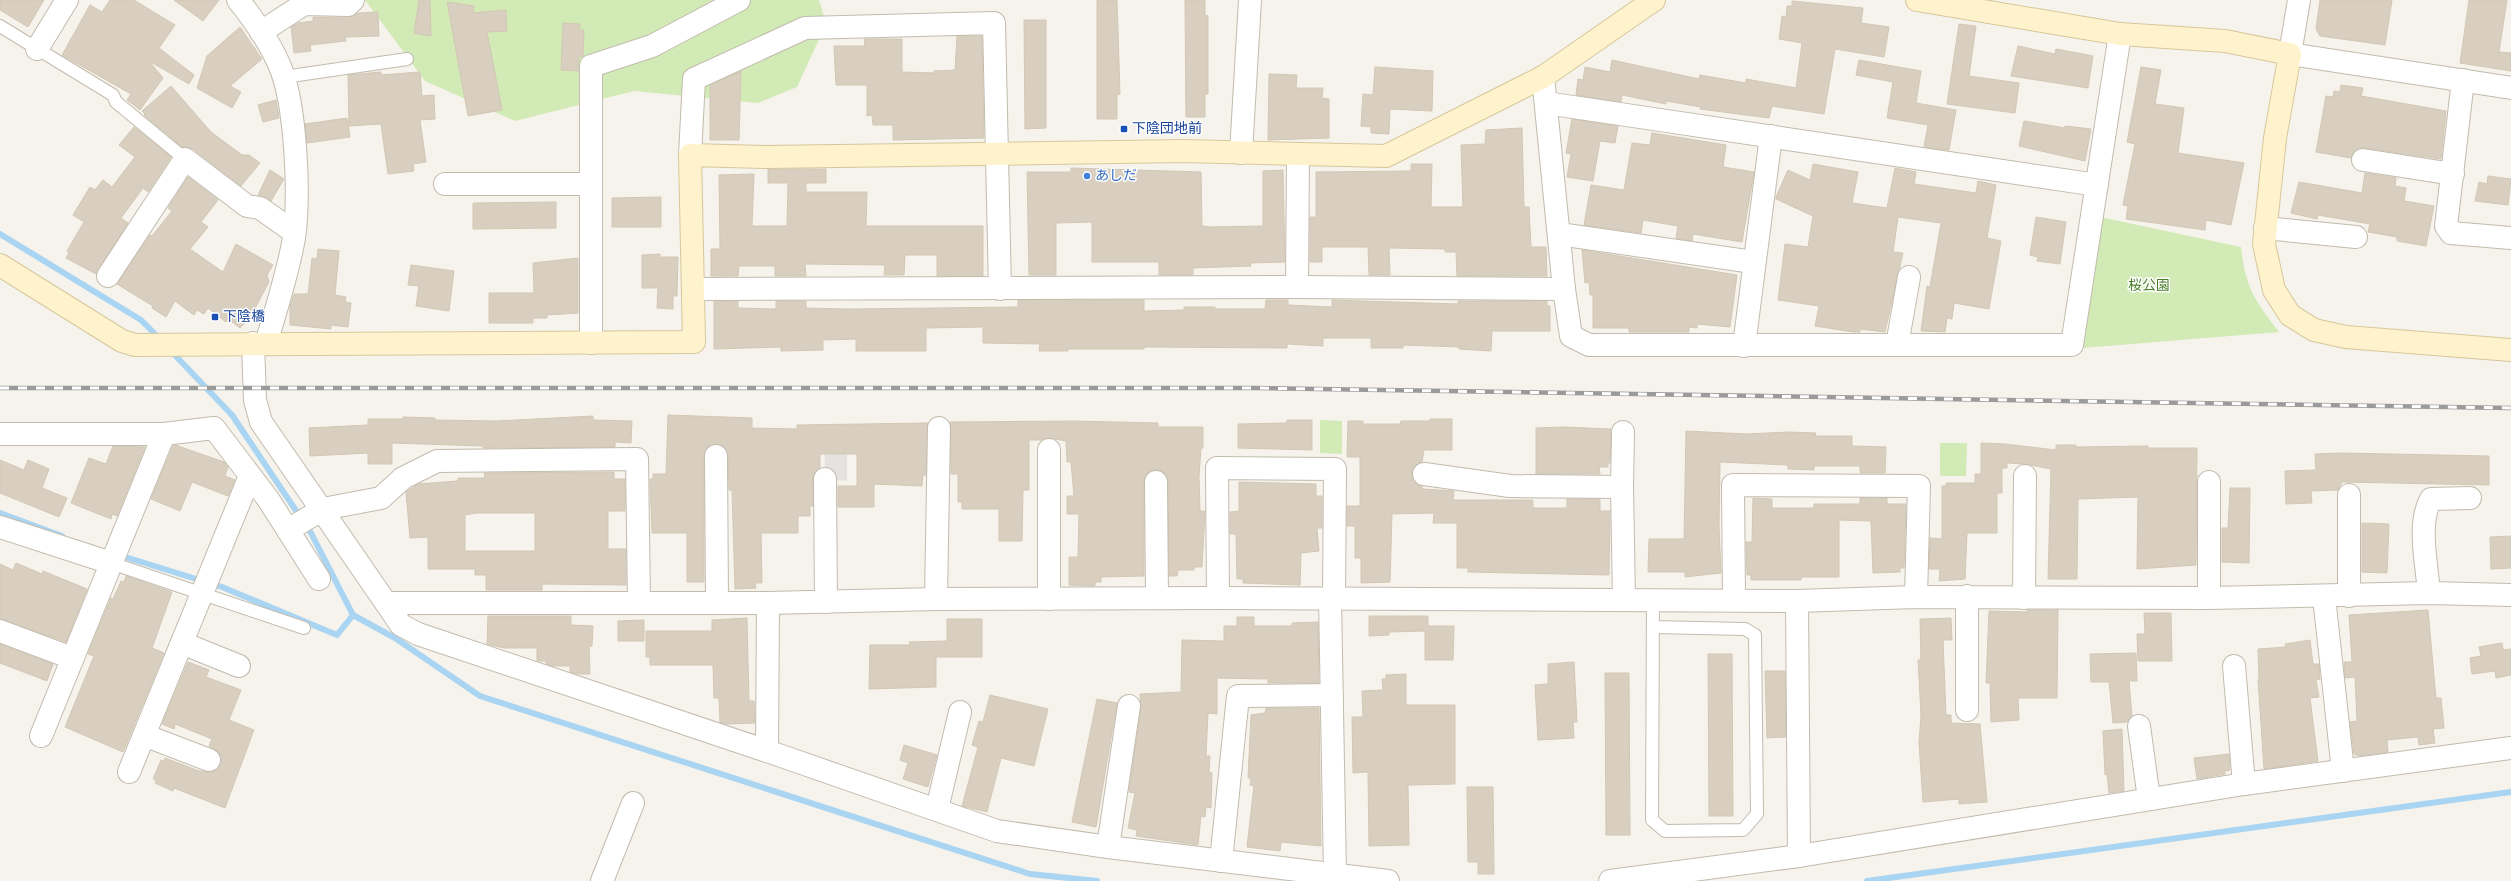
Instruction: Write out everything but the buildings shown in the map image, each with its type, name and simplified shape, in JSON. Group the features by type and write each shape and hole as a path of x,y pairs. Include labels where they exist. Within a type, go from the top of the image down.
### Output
{"street":[{"path":"38,49 67,0"},
{"path":"238,0 261,32 284,77 290,109 296,170 294,232 259,344 255,400 261,422 319,511 386,602 401,625 418,634 767,751 997,831 1108,847 1388,881"},
{"path":"261,32 304,4 348,5 353,0"},
{"path":"591,343 591,66 652,46 739,0"},
{"path":"1241,153 1250,0"},
{"path":"690,155 766,156 997,152 1184,151 1386,156 1543,77 1654,0"},
{"path":"1917,0 2120,34 2225,41 2290,54 2511,88"},
{"path":"2299,0 2275,138 2265,228 2266,260 2274,290 2290,315 2314,330 2346,337 2511,350"},
{"path":"0,265 130,345 694,342 690,155 694,78 805,28 994,23 1000,289"},
{"path":"1543,77 1564,289 1571,336 1589,344 1744,346 2072,345 2120,34"},
{"path":"2464,80 2446,226 2451,234 2511,238"},
{"path":"1546,103 2097,185"},
{"path":"1744,346 1753,262 1772,136"},
{"path":"1297,287 1298,154"},
{"path":"108,276 185,159 247,206 260,208 294,232"},
{"path":"2363,160 2453,174"},
{"path":"445,184 591,184"},
{"path":"2265,228 2356,237"},
{"path":"1559,234 1753,262"},
{"path":"1897,345 1909,277"},
{"path":"694,289 1297,287 1564,289"},
{"path":"0,434 164,434 214,428 250,476 292,527 319,579"},
{"path":"936,599 939,428"},
{"path":"1622,432 1624,600"},
{"path":"41,736 164,434"},
{"path":"1048,599 1049,450"},
{"path":"716,456 717,604"},
{"path":"292,527 319,511 381,498 403,478 437,460 637,459 639,603"},
{"path":"1218,598 1217,468 1335,469 1332,599 1334,875"},
{"path":"1424,474 1510,486 1622,487"},
{"path":"129,772 250,476"},
{"path":"2024,598 2025,476"},
{"path":"825,479 826,602"},
{"path":"1156,482 1157,598"},
{"path":"2208,598 2209,482"},
{"path":"1734,600 1733,485 1919,486 1916,597"},
{"path":"2348,596 2349,495"},
{"path":"2430,593 2424,520 2426,507 2431,499 2470,498"},
{"path":"0,526 111,563"},
{"path":"386,602 717,604 936,599 1157,598 1797,601 1967,596 2024,598 2208,598 2430,593 2511,595"},
{"path":"1967,596 1967,710"},
{"path":"2324,596 2343,771"},
{"path":"1797,601 1799,856"},
{"path":"767,751 768,603"},
{"path":"0,630 72,658"},
{"path":"182,643 239,666"},
{"path":"2234,666 2244,784"},
{"path":"1221,861 1238,696 1332,694"},
{"path":"1108,847 1129,706"},
{"path":"937,809 960,712"},
{"path":"2139,726 2149,799"},
{"path":"144,735 209,760"},
{"path":"1610,881 1799,856 2244,784 2511,748"},
{"path":"602,881 633,803"}],"lane":[{"path":"0,26 114,95 116,102 185,159"},
{"path":"284,77 407,59"},
{"path":"111,563 206,584 304,628"},
{"path":"1653,600 1652,820 1665,831 1743,830 1757,814 1755,635 1744,629 1653,627"}],"green space":[{"path":"365,0 819,0 826,24 797,87 758,103 634,91 515,121 425,81"},
{"name":"桜公園","path":"2100,217 2241,247 2243,261 2252,293 2263,311 2279,332 2083,348"},
{"path":"1320,420 1342,421 1342,454 1320,453"},
{"path":"1940,443 1967,443 1966,476 1940,476"}],"shaded area":[{"path":"824,428 847,428 847,481 825,479"}],"waterway":[{"path":"0,234 141,320 160,339"},
{"path":"170,350 232,415 311,533 353,615 395,638 480,696 1030,874 1097,881"},
{"path":"0,513 62,536"},
{"path":"119,555 222,587 337,635 353,615"},
{"path":"1867,881 2511,792"}],"railway":[{"path":"0,388 1254,388 2511,408"}],"place":[{"name":"下陰団地前","path":"1124,129"},
{"name":"あしだ","path":"1087,176"},
{"name":"下陰橋","path":"215,317"}]}
